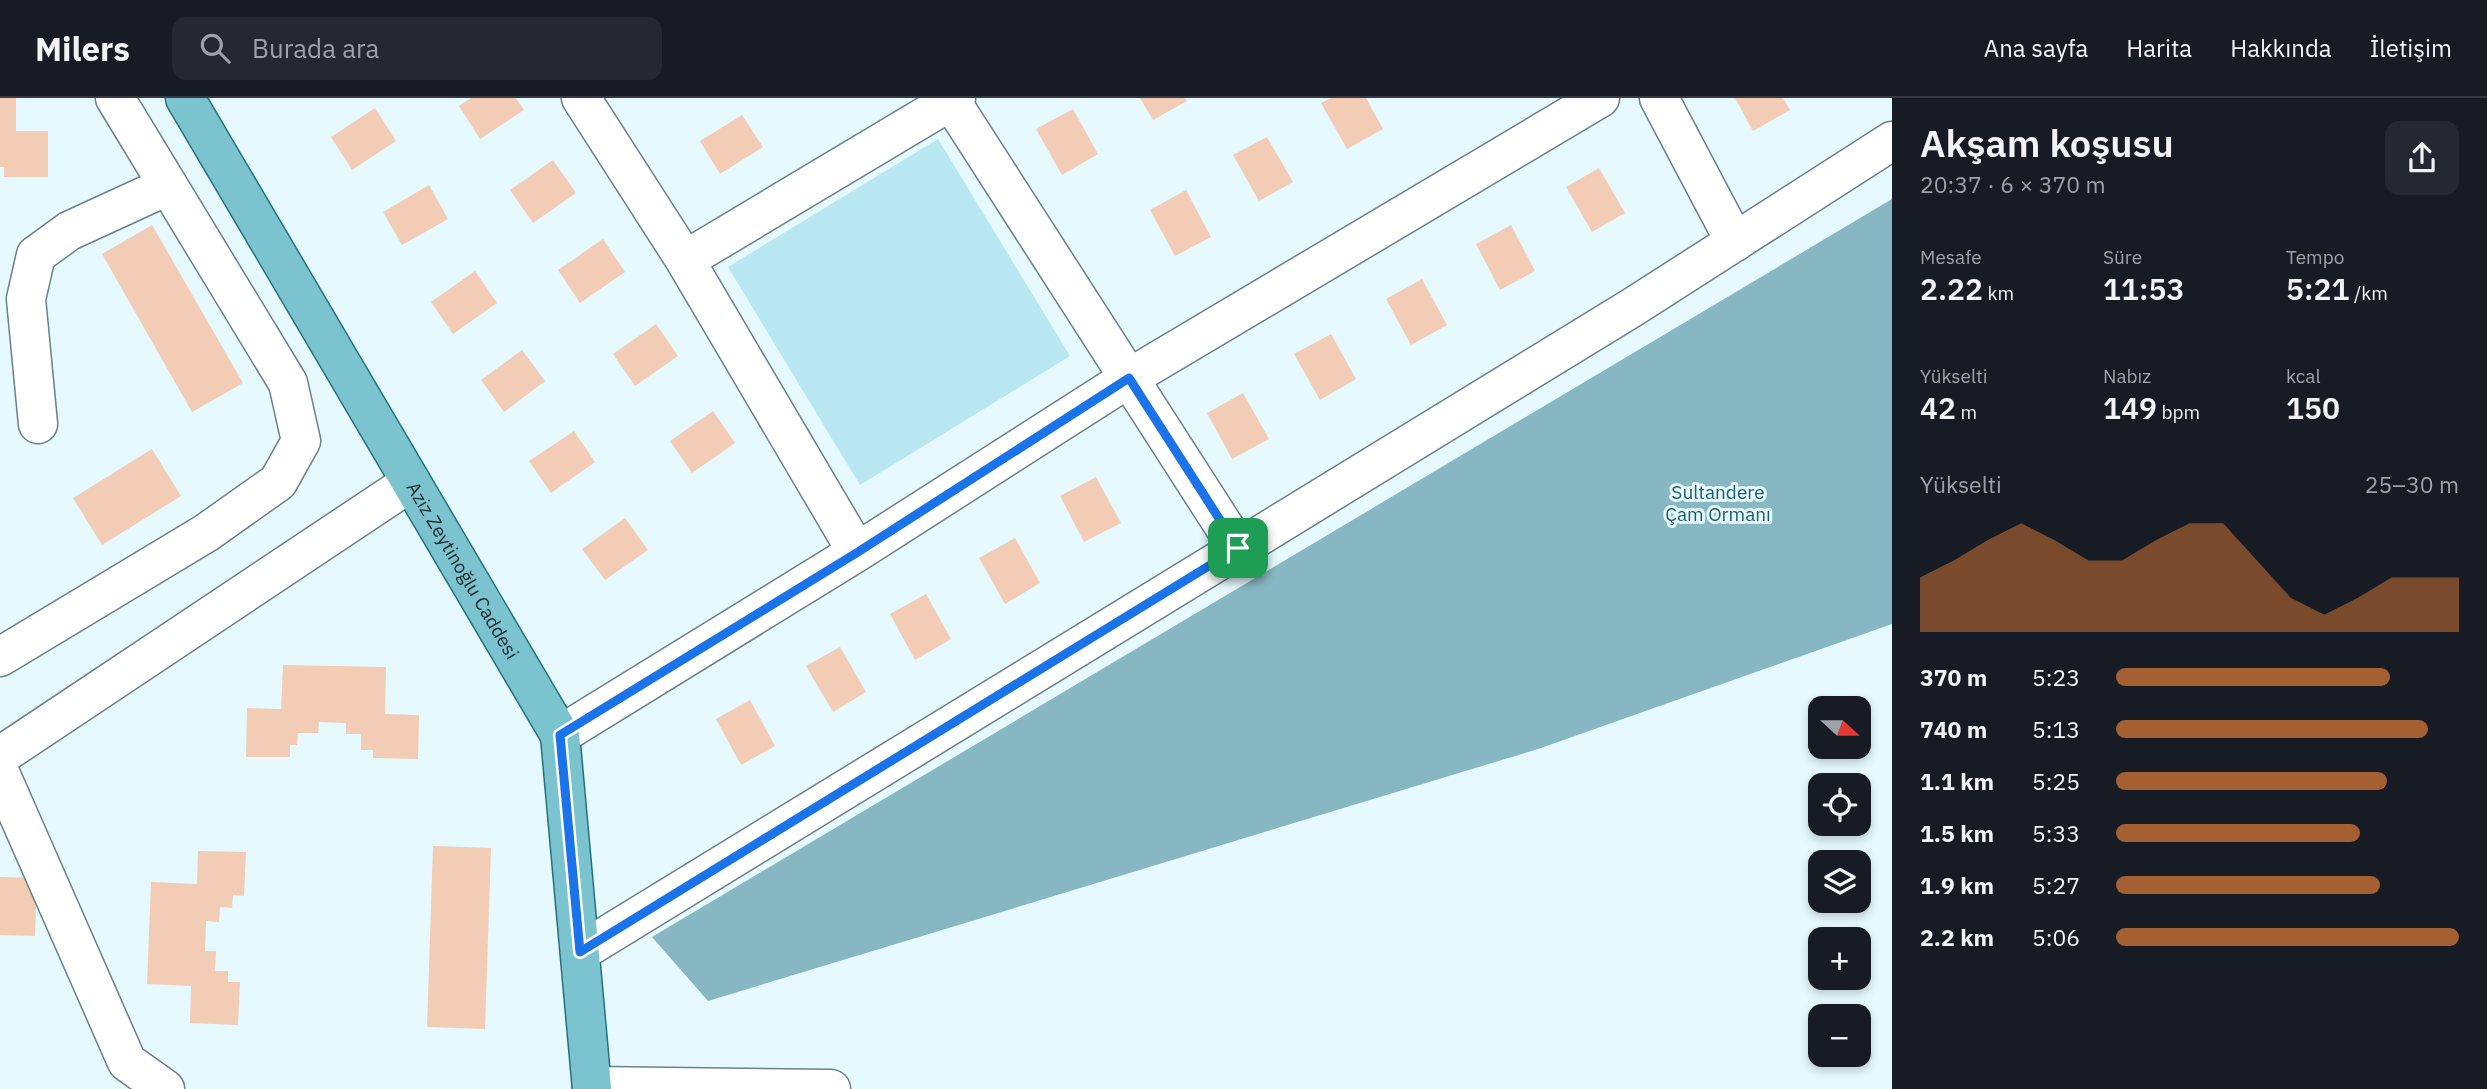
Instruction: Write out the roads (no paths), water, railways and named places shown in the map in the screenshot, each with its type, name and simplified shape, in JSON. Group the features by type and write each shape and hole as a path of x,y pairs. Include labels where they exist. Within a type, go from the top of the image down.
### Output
{"main road":[{"name":"Aziz Zeytinoğlu Caddesi","path":"184,98 560,735 592,1087"}],"street":[{"path":"0,657 206,533 278,482 301,441 288,383 115,98"},
{"path":"581,98 685,260 858,552"},
{"path":"560,735 858,552 1129,378 1600,98"},
{"path":"1659,98 1735,242"},
{"path":"685,260 951,99 1238,548"},
{"path":"580,952 1633,307 1892,141"},
{"path":"38,424 26,299 36,255 69,231 167,186"},
{"path":"0,756 411,482"},
{"path":"0,773 127,1062 165,1089"},
{"path":"592,1087 831,1089"}],"park label":[{"name":"Sultandere Çam Ormanı","path":"1718,503"}]}
